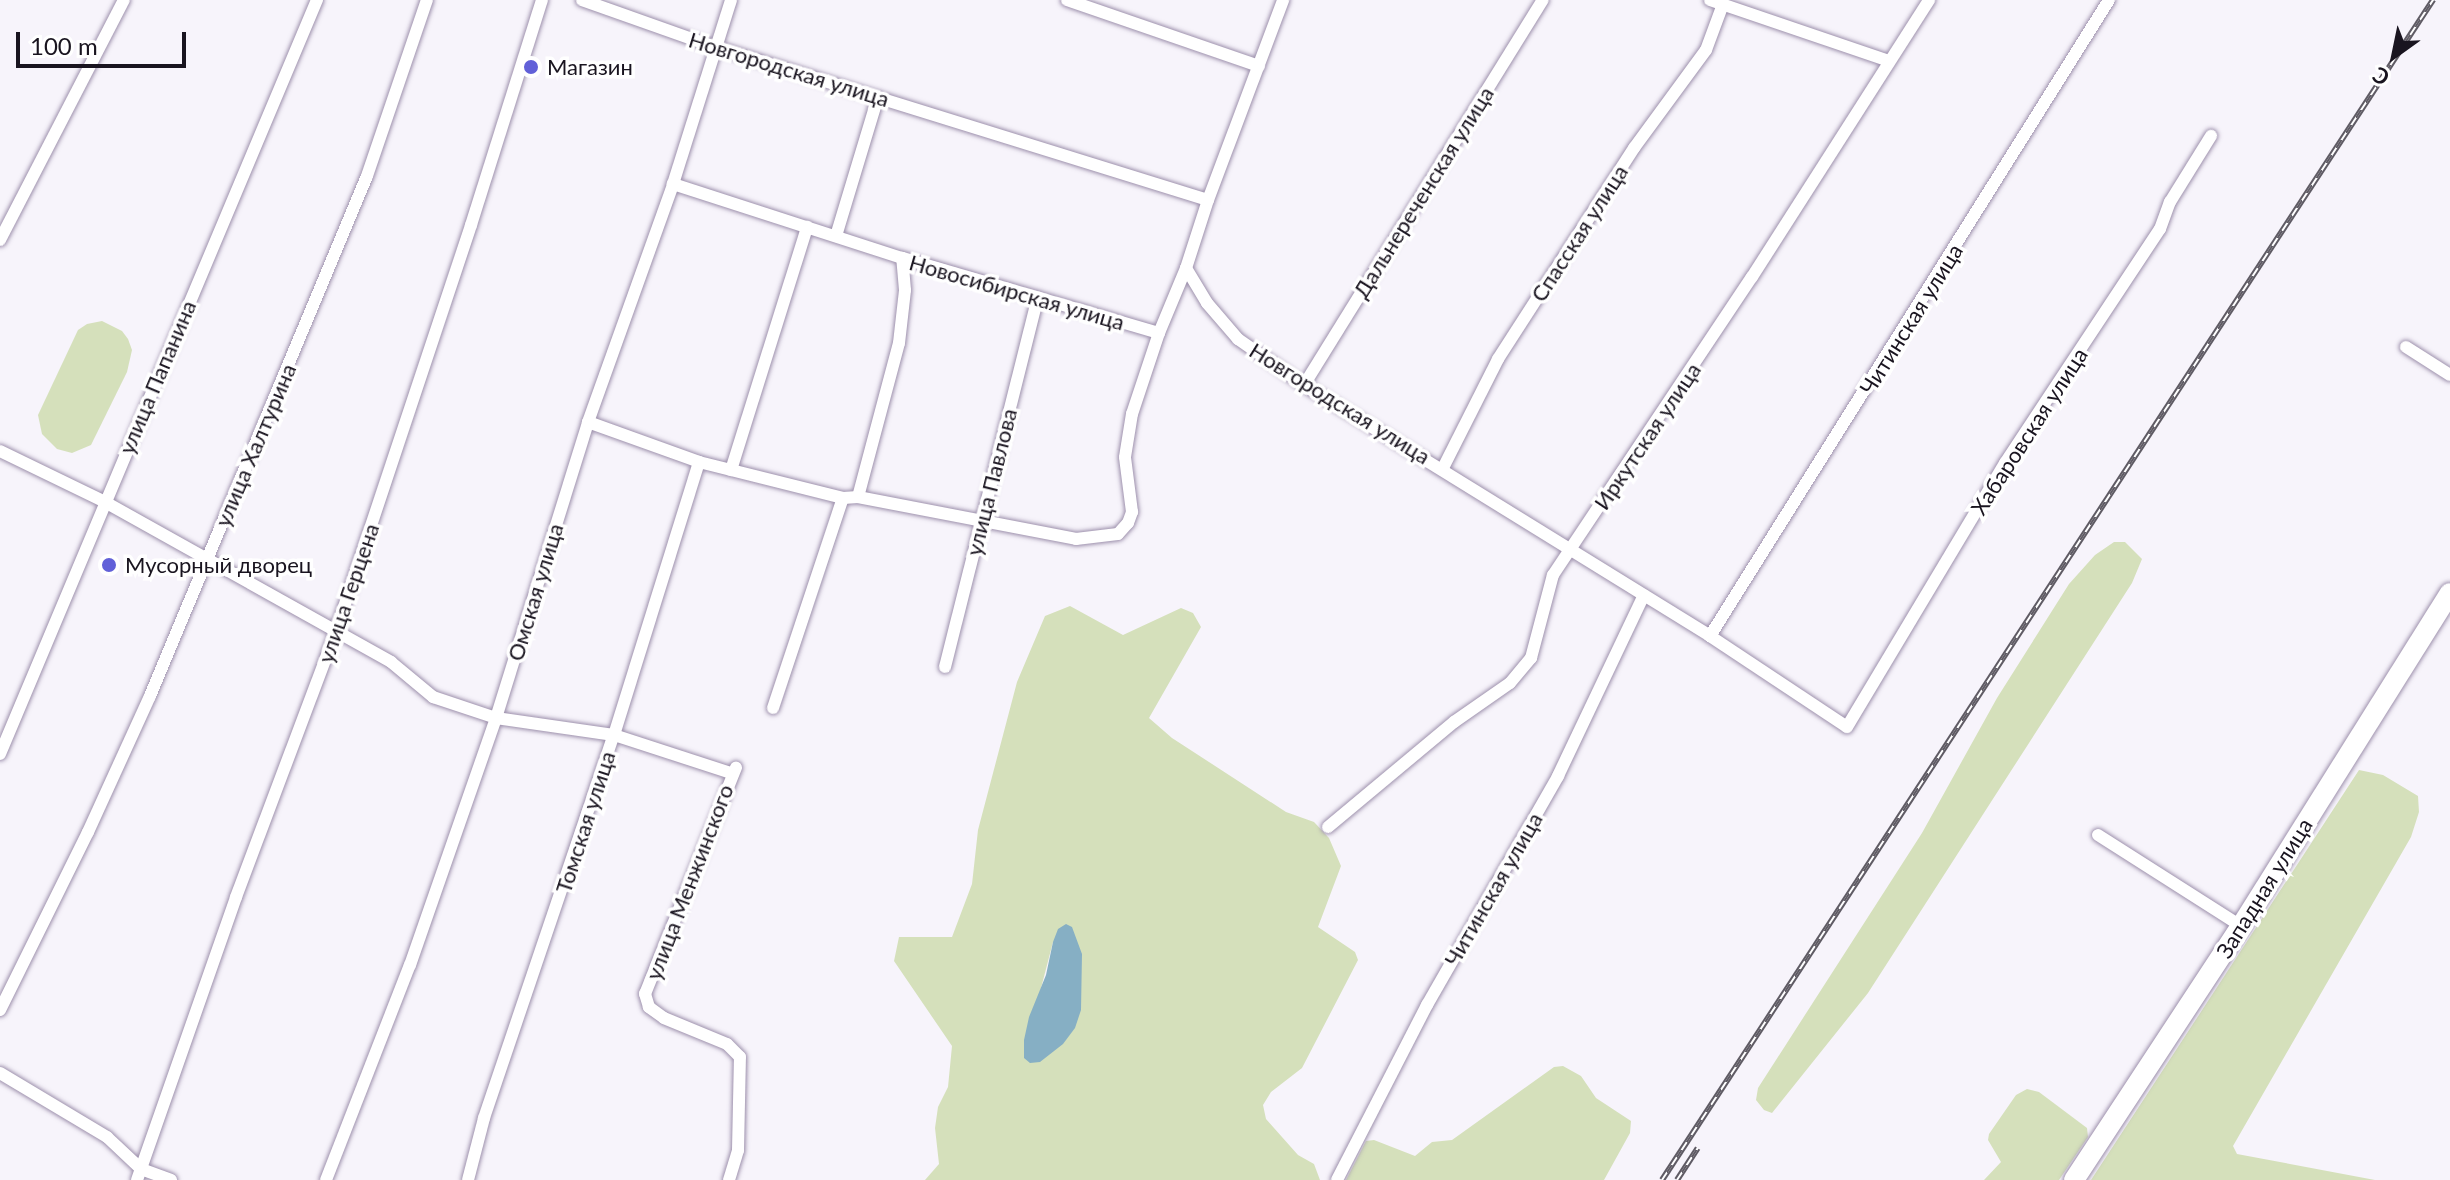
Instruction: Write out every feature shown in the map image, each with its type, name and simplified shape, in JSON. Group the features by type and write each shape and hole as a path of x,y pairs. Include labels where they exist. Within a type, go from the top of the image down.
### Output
{"main road":[{"name":"Западная улица","path":"2074,1180 2241,926 2450,593"}],"street":[{"path":"0,240 124,0"},
{"name":"улица Папанина","path":"0,754 317,0"},
{"name":"улица Халтурина","path":"0,1010 88,832 208,559 367,176 427,0"},
{"name":"улица Герцена","path":"139,1174 236,897 335,634 542,0"},
{"name":"Новгородская улица","path":"582,0 715,47 1208,200"},
{"name":"Омская улица","path":"326,1180 410,965 496,718 588,422 673,184 731,0"},
{"path":"1067,0 1259,66"},
{"path":"588,422 699,462 843,498 858,497 1076,539 1118,534 1128,523 1132,512 1125,457 1132,414 1283,0"},
{"name":"Дальнереченская улица","path":"1304,385 1543,0"},
{"name":"Иркутская улица","path":"1328,827 1454,722 1517,675 1531,658 1545,594 1570,549 1785,227 1929,0"},
{"name":"Читинская улица","path":"1710,636 2109,0"},
{"path":"1716,2 1889,61"},
{"name":"Спасская улица","path":"1443,468 1498,359 1634,148 1706,50 1716,2"},
{"path":"836,236 878,97"},
{"name":"Хабаровская улица","path":"1847,727 2005,463 2160,229 2170,202 2211,136"},
{"name":"Новосибирская улица","path":"673,184 902,258 1159,333"},
{"path":"731,470 807,227"},
{"path":"858,497 899,343 905,290 902,258"},
{"name":"Новгородская улица","path":"1186,268 1207,303 1238,339 1304,385 1443,468 1710,636 1847,727"},
{"name":"улица Павлова","path":"945,667 1038,298"},
{"path":"2406,347 2450,375"},
{"path":"0,451 105,502 407,672 419,687 433,697 496,718 614,735"},
{"name":"Томская улица","path":"468,1180 484,1118 614,735 699,462"},
{"path":"773,708 843,498"},
{"name":"Читинская улица","path":"1337,1180 1427,1005 1558,776 1644,595"},
{"name":"улица Менжинского","path":"614,735 734,771 645,994 649,1007 664,1018 727,1044 740,1057 738,1150 729,1180"},
{"path":"2098,835 2241,926"},
{"path":"0,1073 107,1137 139,1174 171,1180"}],"green space":[{"path":"102,321 122,331 128,339 132,350 127,372 91,445 72,453 57,449 42,434 38,415 78,330 87,324"},
{"path":"2114,542 2125,542 2142,559 2132,583 1868,993 1772,1113 1764,1110 1756,1100 1758,1088 1922,833 1997,698 2069,584 2095,555"},
{"path":"1070,606 1123,635 1181,608 1193,613 1201,627 1149,718 1172,738 1286,812 1314,822 1329,838 1341,866 1318,927 1355,952 1358,960 1302,1068 1271,1092 1263,1105 1266,1119 1298,1155 1314,1164 1320,1180 925,1180 939,1164 935,1128 938,1107 948,1087 952,1046 894,961 899,937 952,937 972,884 978,830 1017,682 1045,616","holes":["1053,942 1075,1028 1040,992"]},
{"path":"2359,770 2383,775 2418,796 2419,812 2411,837 2233,1146 2237,1154 2375,1180 2091,1180"},
{"path":"1563,1066 1581,1076 1596,1098 1631,1121 1630,1133 1604,1180 1346,1180 1366,1141 1374,1140 1415,1156 1432,1142 1452,1140 1554,1067"},
{"path":"2027,1089 2039,1092 2087,1128 2088,1137 2059,1180 1984,1180 2001,1162 1988,1140 1989,1134 2016,1095"}],"water":[{"path":"1066,924 1072,927 1082,954 1081,1010 1075,1028 1063,1044 1040,1062 1030,1063 1024,1058 1029,1017 1046,975 1058,929"}],"railway":[{"path":"1662,1180 2433,0"},
{"path":"1677,1180 1698,1148"}],"place":[{"name":"Магазин","path":"531,67"},
{"name":"Мусорный дворец","path":"109,565"}]}
